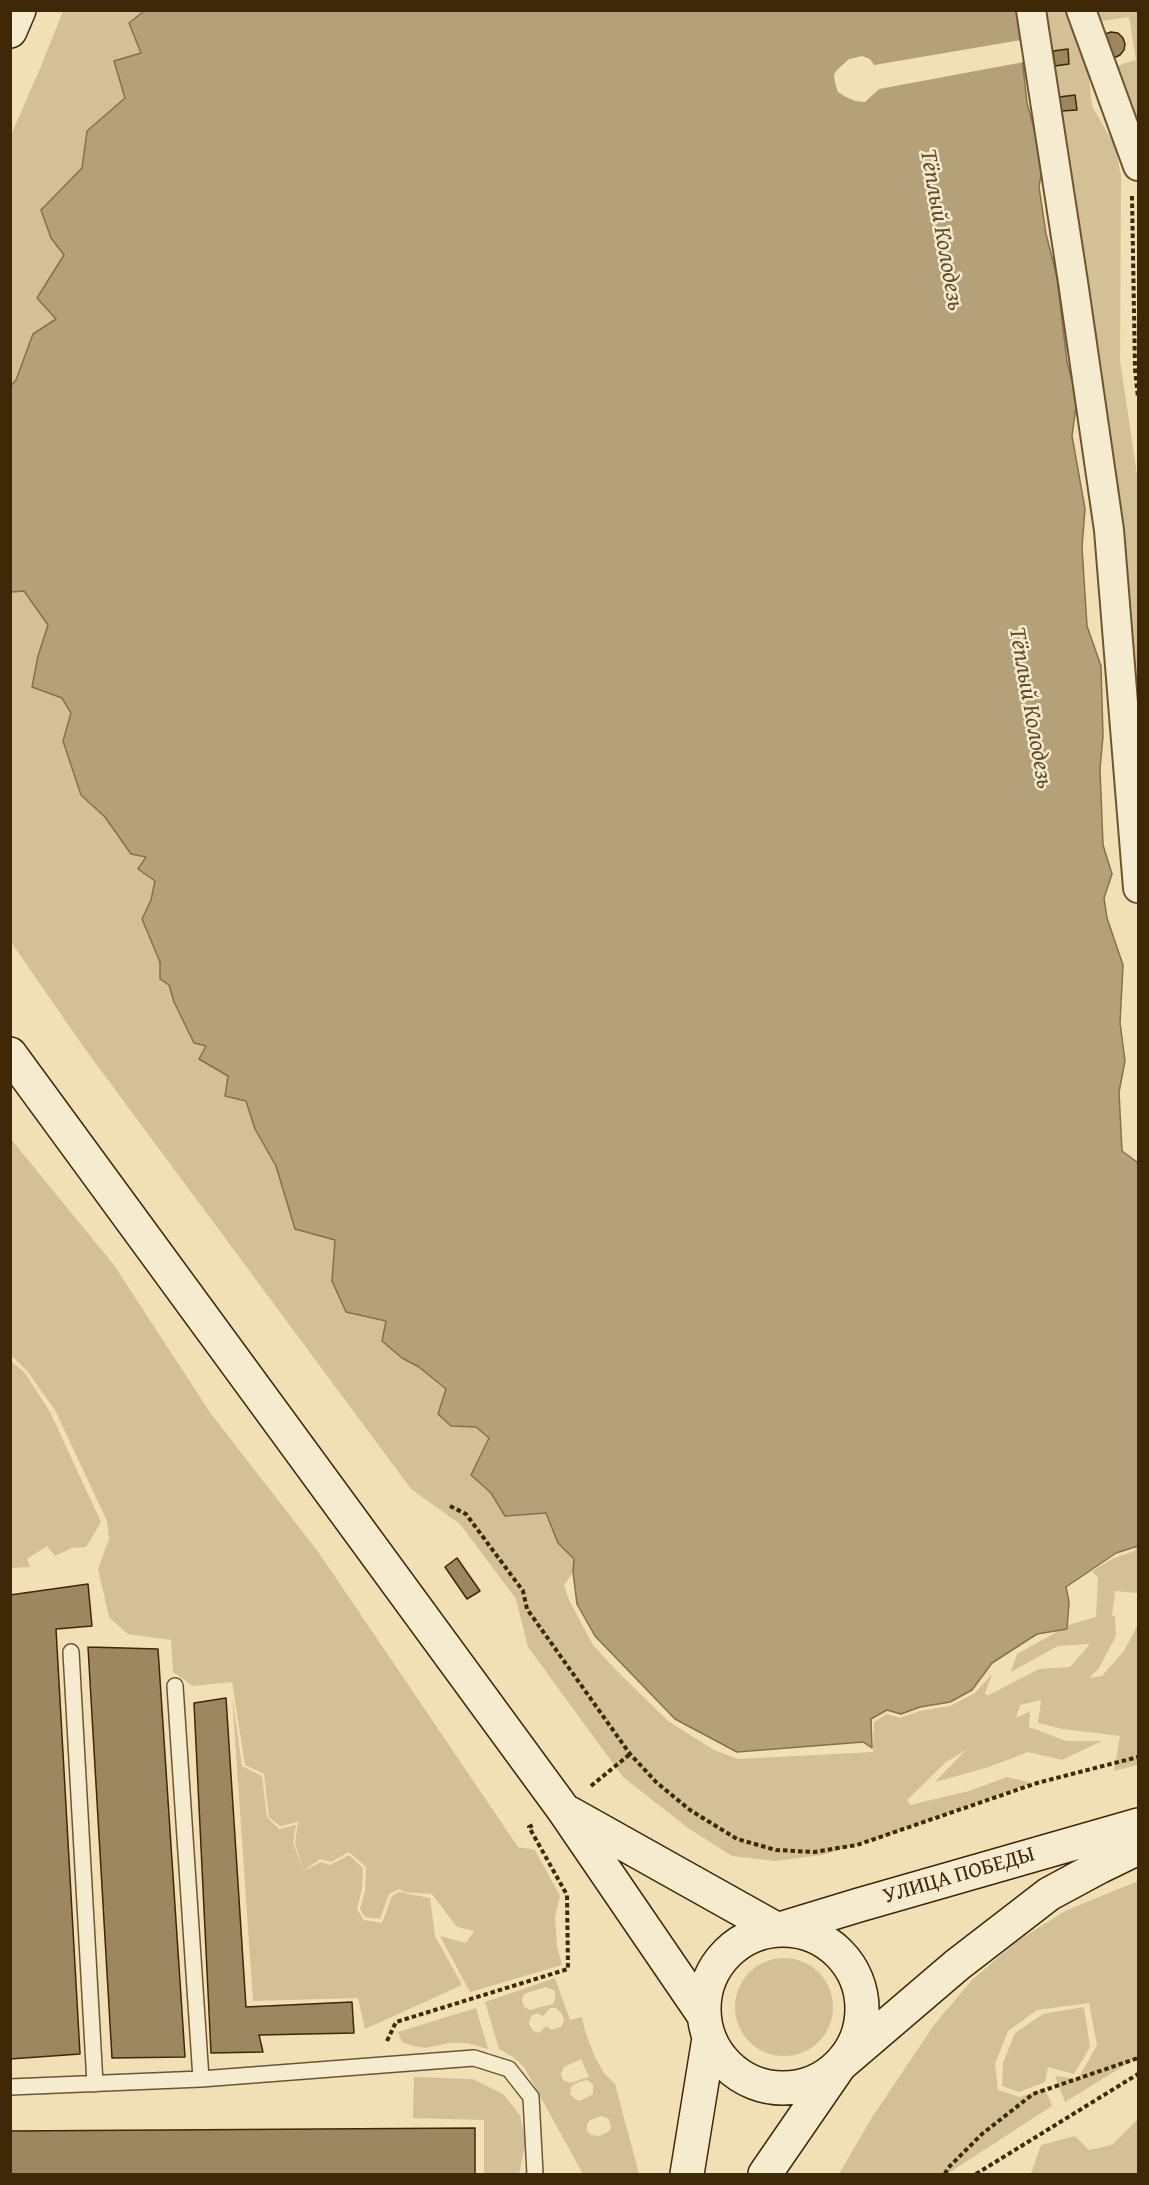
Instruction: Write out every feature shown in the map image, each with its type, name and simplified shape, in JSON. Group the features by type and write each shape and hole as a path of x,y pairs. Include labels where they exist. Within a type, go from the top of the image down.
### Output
{"main road":[{"path":"10,31 19,10"},
{"path":"10,1054 563,1809 706,2026 722,2060 740,2076 763,2086 790,2088 817,2081 840,2065 957,1965 1049,1894 1138,1848"},
{"path":"563,1809 778,1929"},
{"name":"УЛИЦА ПОБЕДЫ","path":"778,1929 1138,1825"},
{"path":"687,2175 706,2026 706,1989 715,1967 731,1948 752,1935 778,1929 804,1932 829,1943 848,1963 860,1988 863,2016 855,2042 765,2175"}],"street":[{"path":"1031,10 1062,202 1109,530 1138,888"},
{"path":"1081,10 1135,158"}],"lane":[{"path":"71,1652 95,2084"},
{"path":"176,1686 201,2079"},
{"path":"10,2087 201,2079 474,2058 509,2069 531,2097 535,2175"}],"path":[{"path":"1135,158 1135,369 1138,398"},
{"path":"450,1506 466,1514 523,1591 527,1609 630,1754 656,1782 690,1810 737,1839 776,1850 814,1852 857,1845 1037,1784 1138,1757"},
{"path":"377,2065 396,2022 568,1969"},
{"path":"945,2175 948,2168 982,2134 1033,2094 1138,2058"},
{"path":"976,2175 1138,2074"}],"shaded area":[{"path":"63,11 144,11 129,23 141,54 114,61 126,98 88,131 82,168 41,210 51,238 64,255 37,297 56,319 11,387 11,135"},
{"path":"1043,11 1074,11 1088,66 1092,106 1115,146 1121,175 1120,360 1138,481 1138,770"},
{"path":"1092,11 1138,11 1138,127 1113,67 1136,60 1129,17 1094,22"},
{"path":"24,591 48,625 38,656 32,686 62,698 71,713 63,741 81,795 105,817 131,854 146,857 155,881 151,900 142,920 160,962 160,979 169,985 174,1002 206,1045 199,1059 228,1076 246,1101 255,1129 276,1166 295,1229 335,1240 332,1281 386,1321 402,1358 419,1367 446,1389 451,1426 476,1427 489,1438 471,1475 491,1493 505,1516 546,1513 558,1543 574,1559 573,1572 564,1585 569,1600 593,1645 618,1672 668,1721 714,1750 738,1759 873,1752 874,1722 887,1714 900,1718 920,1711 950,1706 975,1693 992,1674 985,1693 987,1696 1039,1669 1070,1667 1090,1644 1058,1646 1011,1672 1017,1654 1071,1624 1096,1617 1098,1578 1092,1571 1112,1559 1134,1551 1138,1546 1138,1593 1115,1591 1112,1616 1115,1616 1116,1636 1099,1668 1089,1678 1102,1676 1124,1651 1138,1624 1138,1765 1114,1771 1120,1736 1063,1729 1038,1723 1041,1700 1020,1705 1016,1718 1030,1711 1029,1727 1066,1741 1102,1741 1062,1760 1028,1752 989,1767 935,1782 966,1750 946,1762 907,1800 910,1805 969,1791 1007,1777 1032,1783 885,1836 822,1855 775,1861 732,1856 688,1828 623,1777 528,1647 516,1599 460,1524 411,1489 85,1049 11,942 10,592"},
{"path":"10,1138 114,1265 211,1414 319,1553 518,1847 535,1850 560,1896 555,1917 557,1946 562,1965 470,1992 440,1936 466,1943 474,1931 457,1927 432,1894 404,1892 399,1889 389,1894 380,1919 365,1917 360,1909 365,1891 366,1867 349,1852 331,1862 320,1859 303,1871 321,1862 330,1865 349,1855 363,1868 362,1889 357,1909 364,1920 382,1923 392,1896 399,1892 430,1898 435,1936 462,1985 365,2029 358,1998 253,2001 232,1695 242,1766 262,1776 267,1817 279,1829 296,1825 293,1843 303,1869 295,1844 298,1822 280,1826 269,1817 264,1774 245,1765 232,1682 193,1686 173,1672 171,1640 128,1634 109,1617 98,1569 109,1539 107,1521 55,1410 27,1371 11,1355"},
{"path":"10,1360 25,1373 50,1412 101,1522 86,1547 72,1548 55,1556 47,1546 27,1559 30,1567 11,1568"},
{"path":"1138,1881 1138,2057 1065,2102 1055,2076 1078,2079 1097,2045 1089,2003 1037,2010 1008,2031 995,2064 998,2090 1020,2097 1045,2088 1052,2106 947,2174 839,2174 871,2119 934,2025 972,1980 1016,1942 1065,1911"},
{"path":"784,1958 803,1962 818,1973 829,1988 833,2007 829,2026 818,2041 803,2052 784,2056 765,2052 750,2041 739,2026 735,2007 739,1988 750,1973 765,1962"},
{"path":"555,1978 570,2020 582,2017 595,2057 604,2073 615,2084 639,2174 583,2174 524,2067 499,2049 485,2002","holes":["546,1987 555,1991 555,1999 553,2004 530,2010 524,2007 522,2000 524,1994","550,2008 556,2008 562,2014 564,2021 561,2027 552,2030 546,2026 539,2033 533,2031 529,2024 531,2016 537,2013 543,2016","581,2059 589,2077 570,2083 563,2080 561,2074 564,2067","587,2080 593,2084 593,2094 580,2101 576,2100 570,2094 571,2087","601,2116 609,2119 611,2128 599,2136 591,2135 587,2131 587,2124 590,2120"]},
{"path":"1084,2007 1090,2047 1074,2074 1048,2067 1045,2082 1019,2092 1002,2086 1003,2063 1015,2033 1043,2014"},
{"path":"476,2008 488,2049 467,2043 449,2043 426,2048 413,2046 402,2042 398,2032"},
{"path":"414,2077 473,2079 503,2094 520,2115 526,2142 519,2174 484,2174 484,2120 413,2118"},
{"path":"1138,2119 1138,2174 1031,2174 1041,2145 1075,2136 1089,2150 1112,2145"}],"water":[{"name":"Тёплый Колодезь","path":"144,11 1017,11 1027,103 1043,162 1039,187 1046,234 1057,277 1067,362 1077,399 1072,436 1085,509 1082,547 1087,626 1101,666 1103,736 1100,769 1103,845 1112,874 1104,898 1107,918 1123,965 1120,1023 1125,1061 1119,1092 1122,1151 1137,1162 1138,1166 1138,1546 1116,1553 1066,1587 1069,1602 1067,1629 1037,1634 992,1663 972,1690 950,1702 920,1707 901,1714 887,1710 871,1719 872,1748 863,1742 737,1752 675,1719 595,1636 577,1604 573,1572 574,1559 558,1543 546,1513 505,1516 491,1493 471,1475 489,1438 476,1427 451,1426 438,1414 446,1389 382,1341 386,1321 346,1312 332,1281 335,1240 295,1229 276,1166 255,1129 246,1101 225,1096 228,1076 199,1059 206,1046 194,1043 174,1002 169,985 160,979 160,962 142,919 151,900 155,881 138,869 146,857 131,854 105,817 81,795 63,741 71,713 62,698 32,687 38,656 48,625 24,591 11,592 10,387 16,380 33,334 56,319 37,298 64,255 51,238 41,210 82,168 87,131 125,98 114,61 141,53 129,23"}],"pier":[{"path":"1021,40 1024,62 879,89 865,102 855,101 838,92 835,83 834,74 849,59 862,56 870,59 874,65"}],"building":[{"path":"1118,33 1125,44 1124,50 1114,58 1105,34"},
{"path":"1068,49 1069,64 1055,66 1053,51"},
{"path":"1075,95 1077,110 1061,111 1059,97"},
{"path":"457,1558 480,1591 467,1599 445,1567"},
{"path":"88,1584 92,1626 56,1629 80,2054 10,2059 10,1595"},
{"path":"88,1647 158,1649 185,2057 112,2058"},
{"path":"226,1698 246,2007 352,2002 354,2033 259,2035 263,2052 211,2053 194,1703"},
{"path":"475,2128 475,2174 10,2174 10,2131"}]}
